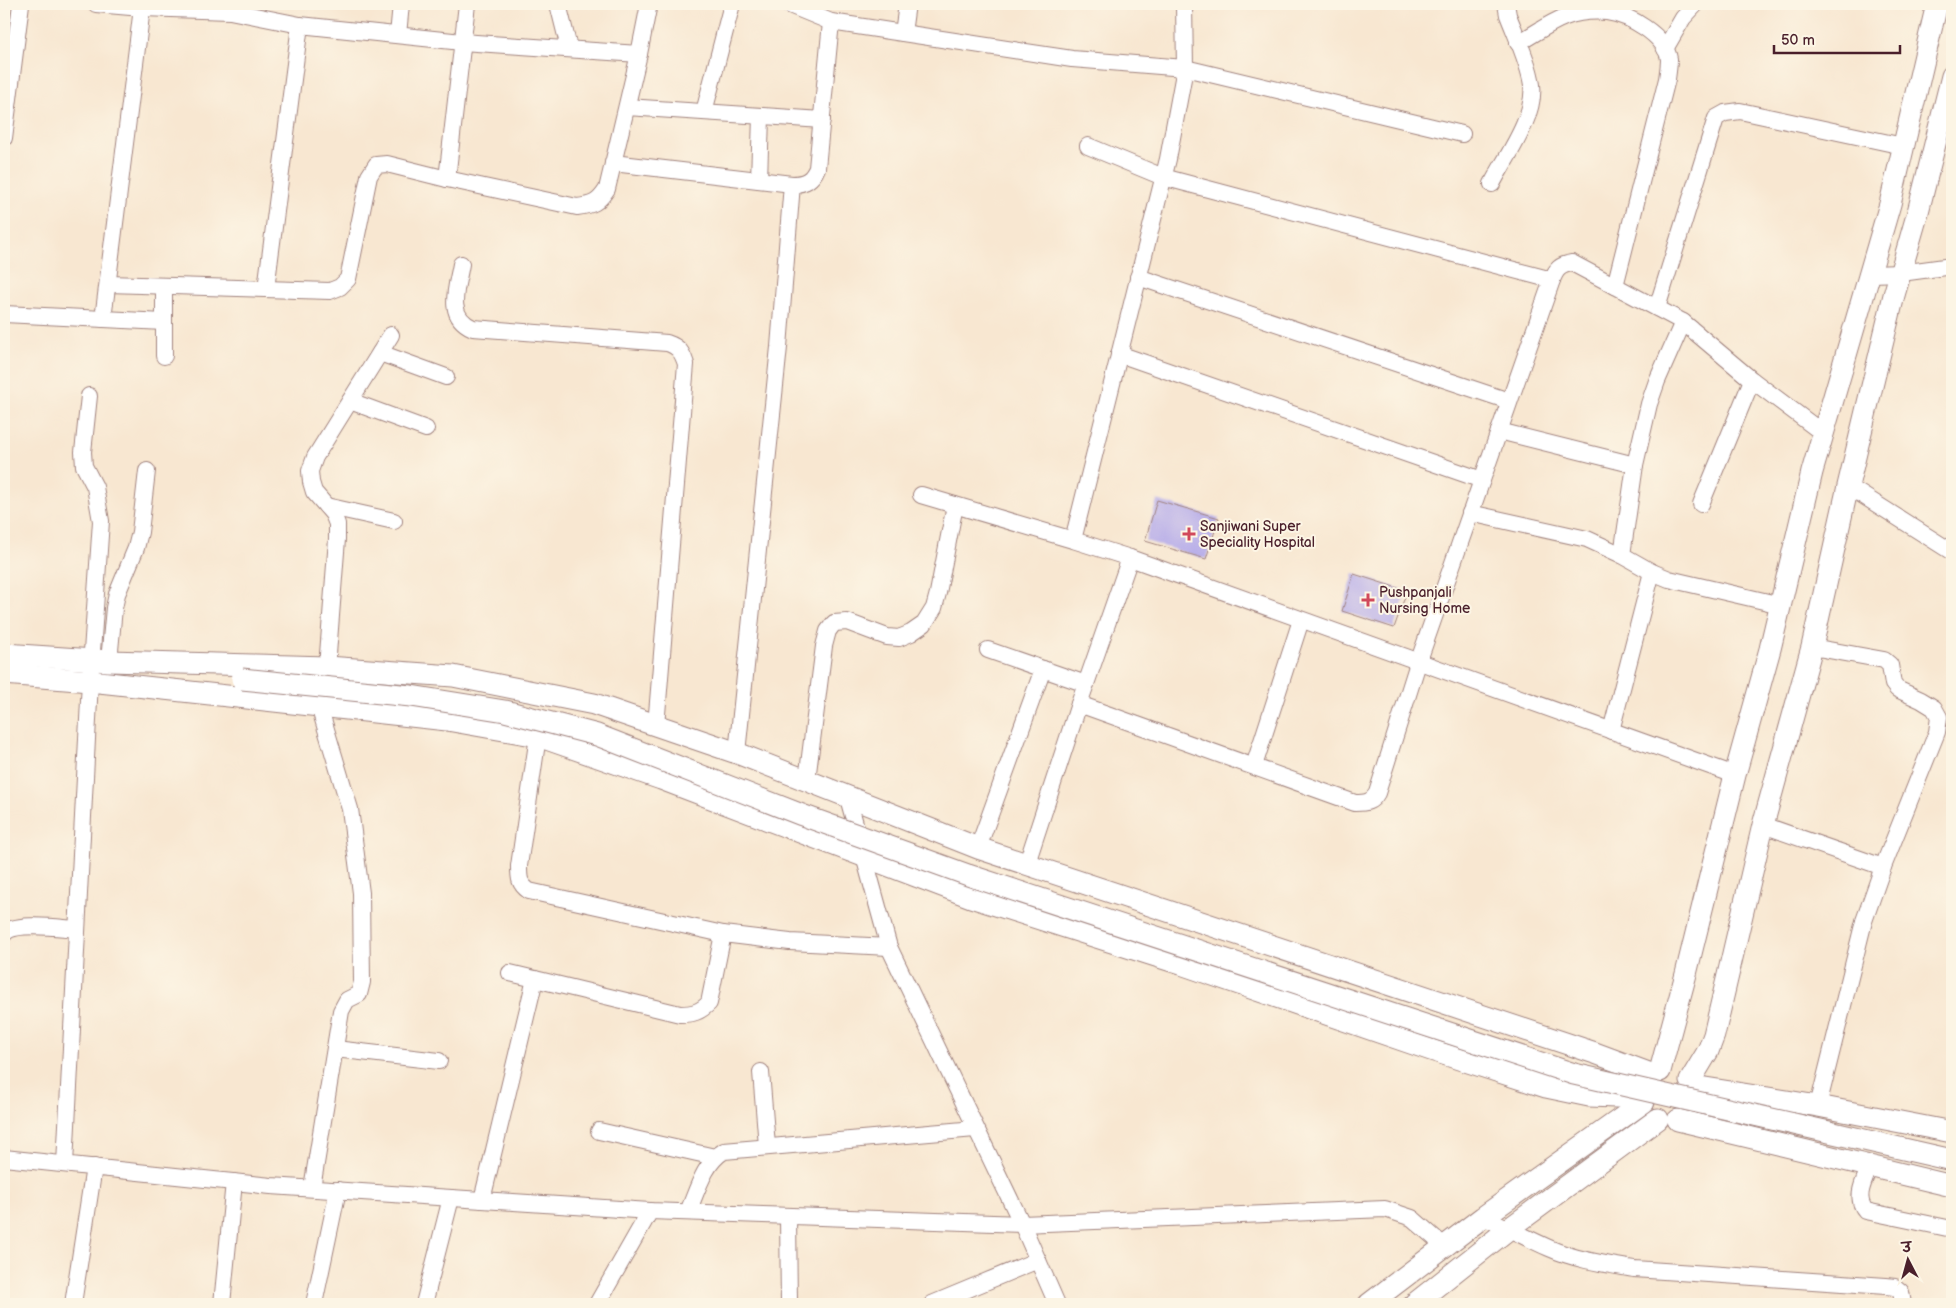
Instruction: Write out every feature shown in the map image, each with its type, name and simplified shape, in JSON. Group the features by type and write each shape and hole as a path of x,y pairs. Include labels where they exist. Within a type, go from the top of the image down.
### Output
{"main road":[{"path":"1657,1073 1686,974 1735,775 1781,605 1812,472 1890,204 1937,4"},
{"path":"1692,1084 1714,1035 1763,825 1812,647 1894,295 1952,76"},
{"path":"4,654 97,667 184,691 447,720 538,736 661,779 971,897 1125,946 1431,1050 1546,1086 1589,1096 1643,1100"},
{"path":"186,662 240,679 410,696 505,711 597,735 802,815 968,875 1574,1074 1952,1160"},
{"path":"184,691 186,662"},
{"path":"4,674 186,662 327,667 453,676 594,704 737,753 978,848 1657,1073"},
{"path":"184,691 240,679"},
{"path":"1125,946 1137,900"},
{"path":"1414,1304 1510,1228 1668,1120 1684,1117 1693,1106 1695,1100 1692,1084 1680,1072 1666,1070 1657,1073 1645,1085 1643,1100 1649,1112 1668,1120 1952,1186"},
{"path":"1692,1084 1952,1132"},
{"path":"1369,1304 1482,1217 1643,1100"}],"street":[{"path":"4,138 21,4"},
{"path":"96,4 142,8 230,8 300,25 462,42 639,54"},
{"path":"398,35 401,4"},
{"path":"447,179 466,4"},
{"path":"558,4 569,48"},
{"path":"108,284 330,291 340,287 348,279 369,176 376,165 387,164 577,207 591,205 600,199 607,189 649,4"},
{"path":"704,112 732,4"},
{"path":"787,4 831,22 1072,58 1185,68 1462,134"},
{"path":"903,33 907,4"},
{"path":"1073,540 1164,177 1185,68 1184,4"},
{"path":"1492,184 1526,119 1532,99 1532,84 1506,4"},
{"path":"1666,50 1683,18 1696,4"},
{"path":"103,319 142,8"},
{"path":"1518,43 1565,17 1587,12 1609,12 1626,18 1651,32 1660,39 1666,50 1668,78 1615,286"},
{"path":"613,164 802,184 814,176 817,168 831,22"},
{"path":"266,289 300,25"},
{"path":"627,107 822,120"},
{"path":"1657,308 1716,118 1725,113 1740,111 1903,146"},
{"path":"759,180 761,116"},
{"path":"1088,146 1164,177 1552,280"},
{"path":"737,753 780,347 792,184"},
{"path":"1079,704 1355,802 1365,803 1373,800 1377,793 1418,663 1552,280 1556,270 1563,265 1572,263 1682,322 1752,380 1824,434"},
{"path":"461,264 455,301 456,311 463,324 473,328 667,343 677,346 683,353 686,364 656,726"},
{"path":"1871,274 1901,273 1952,266"},
{"path":"1138,277 1509,402"},
{"path":"164,286 164,356"},
{"path":"4,314 164,322"},
{"path":"1622,555 1636,465 1649,404 1657,380 1682,322"},
{"path":"327,667 337,524 333,514 314,492 310,471 314,457 391,335"},
{"path":"380,353 446,377"},
{"path":"1119,354 1482,480"},
{"path":"1700,504 1752,380"},
{"path":"65,1164 77,929 97,667 101,521 95,487 84,466 83,452 89,396"},
{"path":"350,401 426,429"},
{"path":"1499,431 1636,465"},
{"path":"97,667 117,594 136,548 140,532 147,471"},
{"path":"1848,486 1952,552"},
{"path":"921,495 1130,558 1418,663 1735,775"},
{"path":"807,780 824,646 828,631 834,623 848,622 887,637 899,638 911,633 924,624 934,608 938,593 955,505"},
{"path":"326,506 394,522"},
{"path":"1470,514 1587,540 1622,555 1652,572 1688,585 1781,605"},
{"path":"1027,864 1079,704 1130,558"},
{"path":"1610,731 1652,572"},
{"path":"1254,766 1300,620"},
{"path":"1812,647 1884,660 1890,665 1893,684 1897,689 1934,708 1939,718 1937,732 1883,866 1864,921 1818,1106"},
{"path":"988,650 1086,684"},
{"path":"978,848 1043,669"},
{"path":"312,1188 341,1011 347,1000 359,994 362,982 361,893 350,809 319,706"},
{"path":"538,736 519,866 519,879 523,887 530,891 723,934 790,942 889,947"},
{"path":"848,798 889,947 1022,1224 1057,1304"},
{"path":"1763,825 1883,866"},
{"path":"4,934 16,927 77,929"},
{"path":"510,973 680,1014 692,1014 701,1011 709,1003 723,934"},
{"path":"482,1200 535,979"},
{"path":"335,1049 439,1061"},
{"path":"761,1072 766,1146"},
{"path":"688,1212 706,1172 715,1157 724,1151 976,1129"},
{"path":"599,1131 715,1157"},
{"path":"4,1158 234,1182 650,1211 1022,1224 1385,1209 1412,1218 1444,1246"},
{"path":"1870,1166 1860,1198 1862,1206 1866,1211 1952,1229"},
{"path":"73,1304 94,1167"},
{"path":"222,1304 234,1182"},
{"path":"314,1304 338,1190"},
{"path":"424,1304 451,1198"},
{"path":"597,1304 650,1211"},
{"path":"788,1216 789,1304"},
{"path":"1482,1217 1510,1228 1550,1248 1593,1262 1634,1269 1895,1287 1901,1292 1903,1304"},
{"path":"932,1304 1038,1260"}],"building":[{"path":"1157,500 1219,518 1206,559 1145,541"},
{"path":"1354,574 1407,591 1394,628 1342,611"}],"place":[{"name":"Sanjiwani Super Speciality Hospital","path":"1189,534"},
{"name":"Pushpanjali Nursing Home","path":"1368,600"}]}
